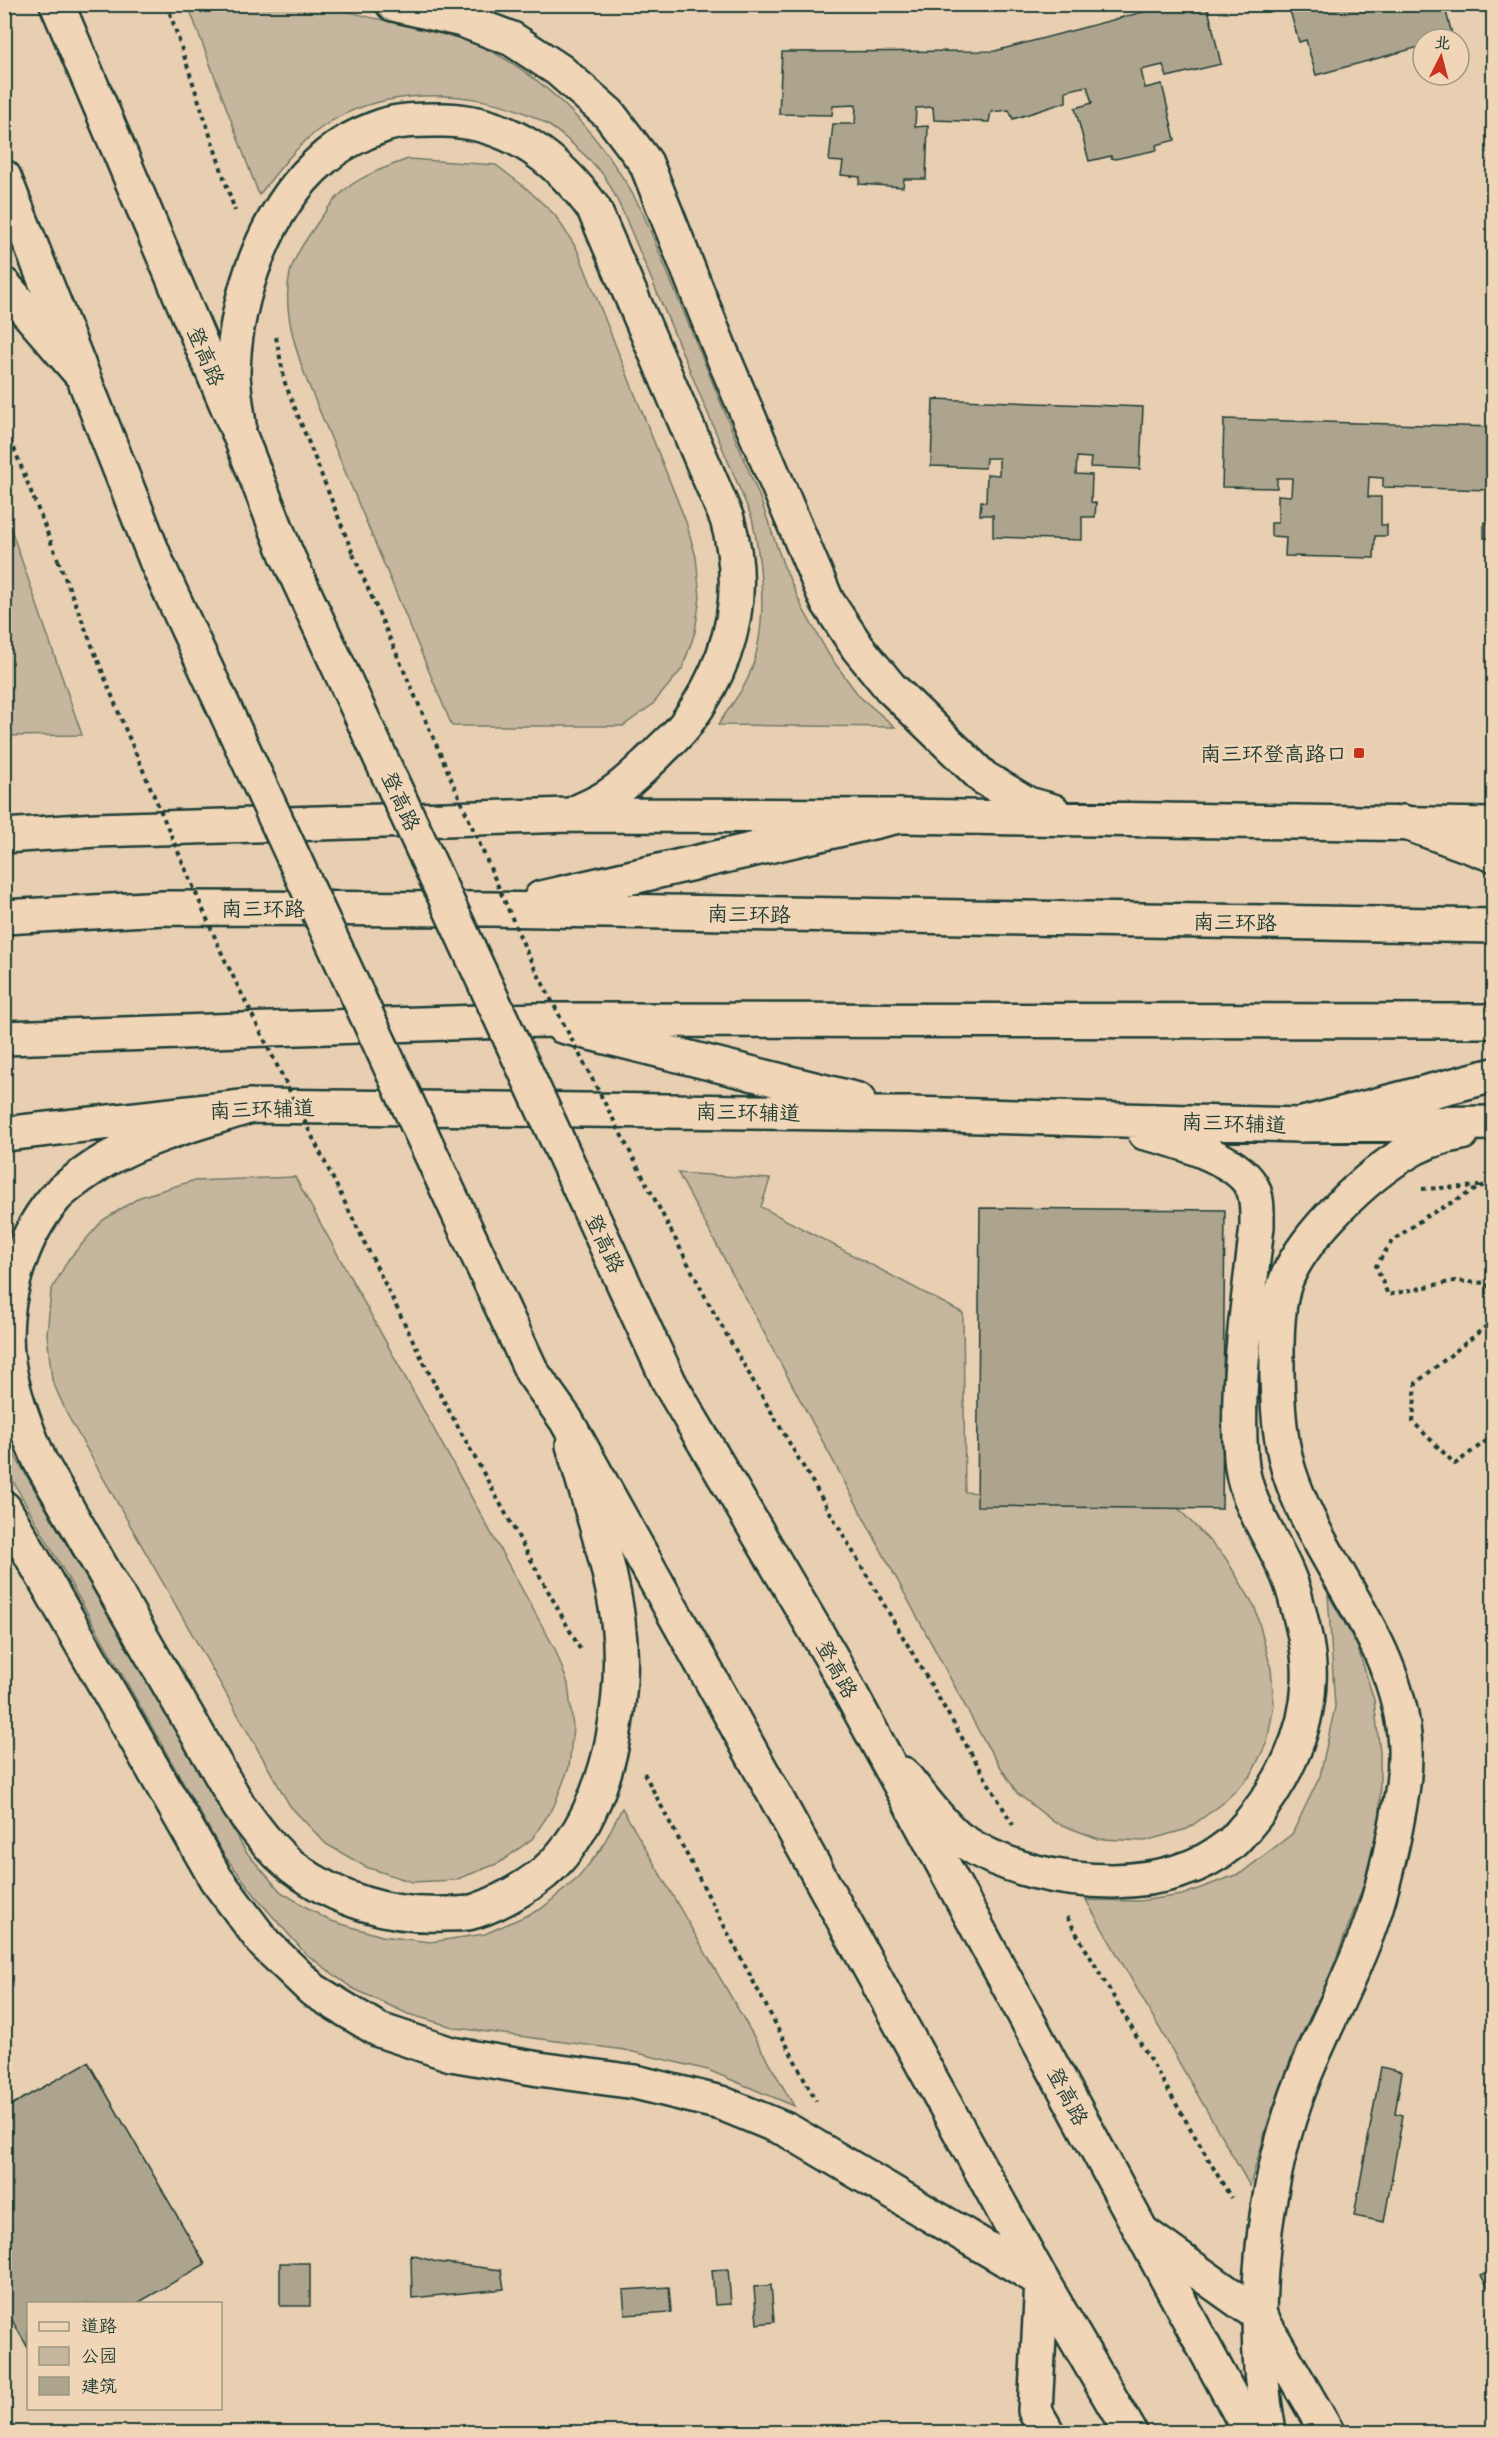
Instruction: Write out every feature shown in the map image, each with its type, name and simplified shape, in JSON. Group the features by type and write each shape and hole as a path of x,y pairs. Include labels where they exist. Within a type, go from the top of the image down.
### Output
{"main road":[{"name":"登高路","path":"57,4 240,435 286,553 670,1384 831,1657 1250,2433"},
{"path":"74,4 83,66"},
{"path":"393,4 462,20 512,39 559,70 609,114 646,164 803,547 827,601 858,648 890,687 984,778 1028,804 1078,818"},
{"path":"240,435 233,372 238,324 249,275 285,203 306,175 324,158 383,126 420,120 460,121 501,130 528,143 555,163 577,185 594,209 727,519 735,548 737,577 734,615 726,651 711,683 684,726 646,765 612,794 570,815"},
{"path":"4,177 157,563 532,1372 566,1420 1042,2282 1130,2433"},
{"path":"4,285 86,380"},
{"path":"4,836 96,830 570,815 899,816 1494,825"},
{"path":"4,816 96,830"},
{"path":"491,909 899,816"},
{"path":"1403,822 1494,855"},
{"name":"南三环路","path":"4,916 164,908 491,909 1494,926"},
{"path":"537,1020 911,1114"},
{"path":"4,1038 537,1020 1494,1021"},
{"path":"1299,1125 1494,1075"},
{"path":"251,1106 165,1134 112,1156 55,1197 40,1219 10,1285 7,1359 23,1422 40,1461 239,1806 262,1837 293,1867 336,1893 381,1910 423,1915 468,1913 514,1893 545,1872 569,1845 586,1816 602,1780 613,1738 620,1680 618,1620 604,1557 566,1420"},
{"name":"南三环辅道","path":"4,1134 251,1106 911,1114 1299,1125 1494,1125"},
{"path":"868,1726 915,1789 959,1839 1018,1868 1084,1881 1138,1880 1166,1876 1199,1864 1230,1845 1264,1806 1288,1764 1305,1722 1310,1681 1305,1639 1294,1593 1275,1545 1252,1504 1241,1460 1244,1347 1257,1226 1257,1207 1251,1185 1236,1171 1206,1151 1157,1135 1114,1125 1064,1118"},
{"path":"1269,2433 1260,2357 1263,2253 1285,2127 1304,2076 1367,1934 1379,1900 1404,1783 1405,1764 1405,1745 1397,1700 1382,1650 1310,1521 1289,1471 1281,1440 1277,1352 1283,1290 1294,1261 1310,1241 1355,1193 1378,1173 1404,1154 1446,1136 1494,1125"},
{"path":"4,1508 216,1879 264,1944 312,1990 379,2030 451,2054 635,2082 721,2103 787,2130 1042,2282"},
{"path":"1142,2232 1260,2316 1327,2433"},
{"path":"1042,2282 1035,2411 1047,2433"}],"path":[{"path":"4,423 124,726 223,956 435,1385"},
{"path":"353,554 529,957 709,1304 1233,2201"},
{"path":"1484,1185 1427,1216 1392,1241 1376,1266 1388,1295 1454,1281 1487,1283 1494,1300"},
{"path":"1494,1320 1416,1383 1413,1422 1455,1464 1494,1435"}],"green space":[{"path":"307,4 442,33 476,44 503,58 529,74 574,114 612,161 643,213 803,609 829,655 859,696 895,727 718,725 748,678 759,640 761,578 752,518 623,212 601,172 559,132 530,115 506,106 479,100 452,96 424,96 369,105 321,128 295,151 259,195 188,5"},
{"path":"408,159 496,165 526,188 555,215 577,249 686,522 696,557 700,597 695,632 682,669 652,705 623,726 452,726 307,381 294,342 289,314 288,286 294,261 325,212 346,189 368,175"},
{"path":"5,512 82,735 5,736"},
{"path":"678,1173 770,1179 761,1207 963,1313 965,1492 1174,1504 1225,1557 1255,1607 1271,1669 1274,1705 1267,1742 1251,1775 1222,1804 1187,1829 1145,1841 1099,1839 1054,1822 1017,1793 983,1739"},
{"path":"295,1177 555,1649 568,1684 573,1727 569,1767 554,1806 532,1839 499,1863 455,1880 412,1882 366,1867 326,1844 290,1806 68,1416 52,1380 47,1334 51,1291 68,1260 103,1220 140,1197 192,1181"},
{"path":"4,1432 15,1456 246,1852 281,1892 328,1920 382,1936 430,1942 485,1934 541,1909 578,1878 601,1849 622,1808 794,2106 708,2070 625,2050 457,2028 408,2014 352,1988 306,1954 261,1903 224,1855 5,1467"},
{"path":"1328,1594 1357,1645 1374,1700 1380,1753 1380,1817 1364,1884 1330,1975 1292,2055 1268,2122 1250,2186 1086,1900 1139,1901 1182,1895 1241,1873 1292,1834 1320,1776 1335,1707"}],"building":[{"path":"1173,4 1207,4 1221,64 1167,77 1163,65 1141,70 1145,88 1162,84 1175,140 1156,145 1157,150 1115,159 1111,156 1089,161 1075,108 1092,103 1087,86 1066,91 1066,102 1013,119 1009,110 991,112 989,122 934,120 933,107 916,108 915,127 928,126 926,179 904,179 903,187 859,184 860,177 841,175 843,162 829,161 833,124 855,124 856,105 833,106 832,115 779,114 782,52 995,51"},
{"path":"1288,4 1444,4 1450,27 1411,27 1411,49 1316,75 1306,40 1299,42"},
{"path":"933,399 1143,407 1140,469 1090,467 1091,458 1077,457 1076,474 1092,475 1091,502 1096,503 1095,517 1082,517 1082,540 993,537 993,515 980,515 981,501 986,502 987,474 999,475 999,458 986,458 985,468 931,466"},
{"path":"1224,419 1494,427 1494,478 1491,478 1491,490 1383,487 1383,478 1369,477 1368,497 1381,497 1381,525 1387,525 1387,536 1375,536 1374,558 1285,556 1286,537 1271,536 1271,523 1278,523 1278,495 1291,496 1292,478 1277,478 1277,488 1222,487"},
{"path":"1492,496 1494,496 1494,539 1484,538 1484,522 1491,523"},
{"path":"980,1208 1225,1210 1222,1509 977,1506"},
{"path":"88,2062 205,2264 139,2302 27,2302 27,2346 4,2306 4,2109"},
{"path":"1381,2067 1402,2072 1395,2113 1403,2115 1384,2222 1354,2216"},
{"path":"411,2255 437,2262 501,2270 504,2289 412,2298"},
{"path":"280,2263 310,2263 310,2306 280,2306"},
{"path":"728,2269 731,2304 715,2305 712,2270"},
{"path":"1494,2269 1494,2296 1481,2276"},
{"path":"771,2285 774,2322 757,2324 754,2287"},
{"path":"669,2287 671,2312 625,2315 623,2290"}],"place":[{"name":"南三环登高路口","path":"1359,753"}]}
